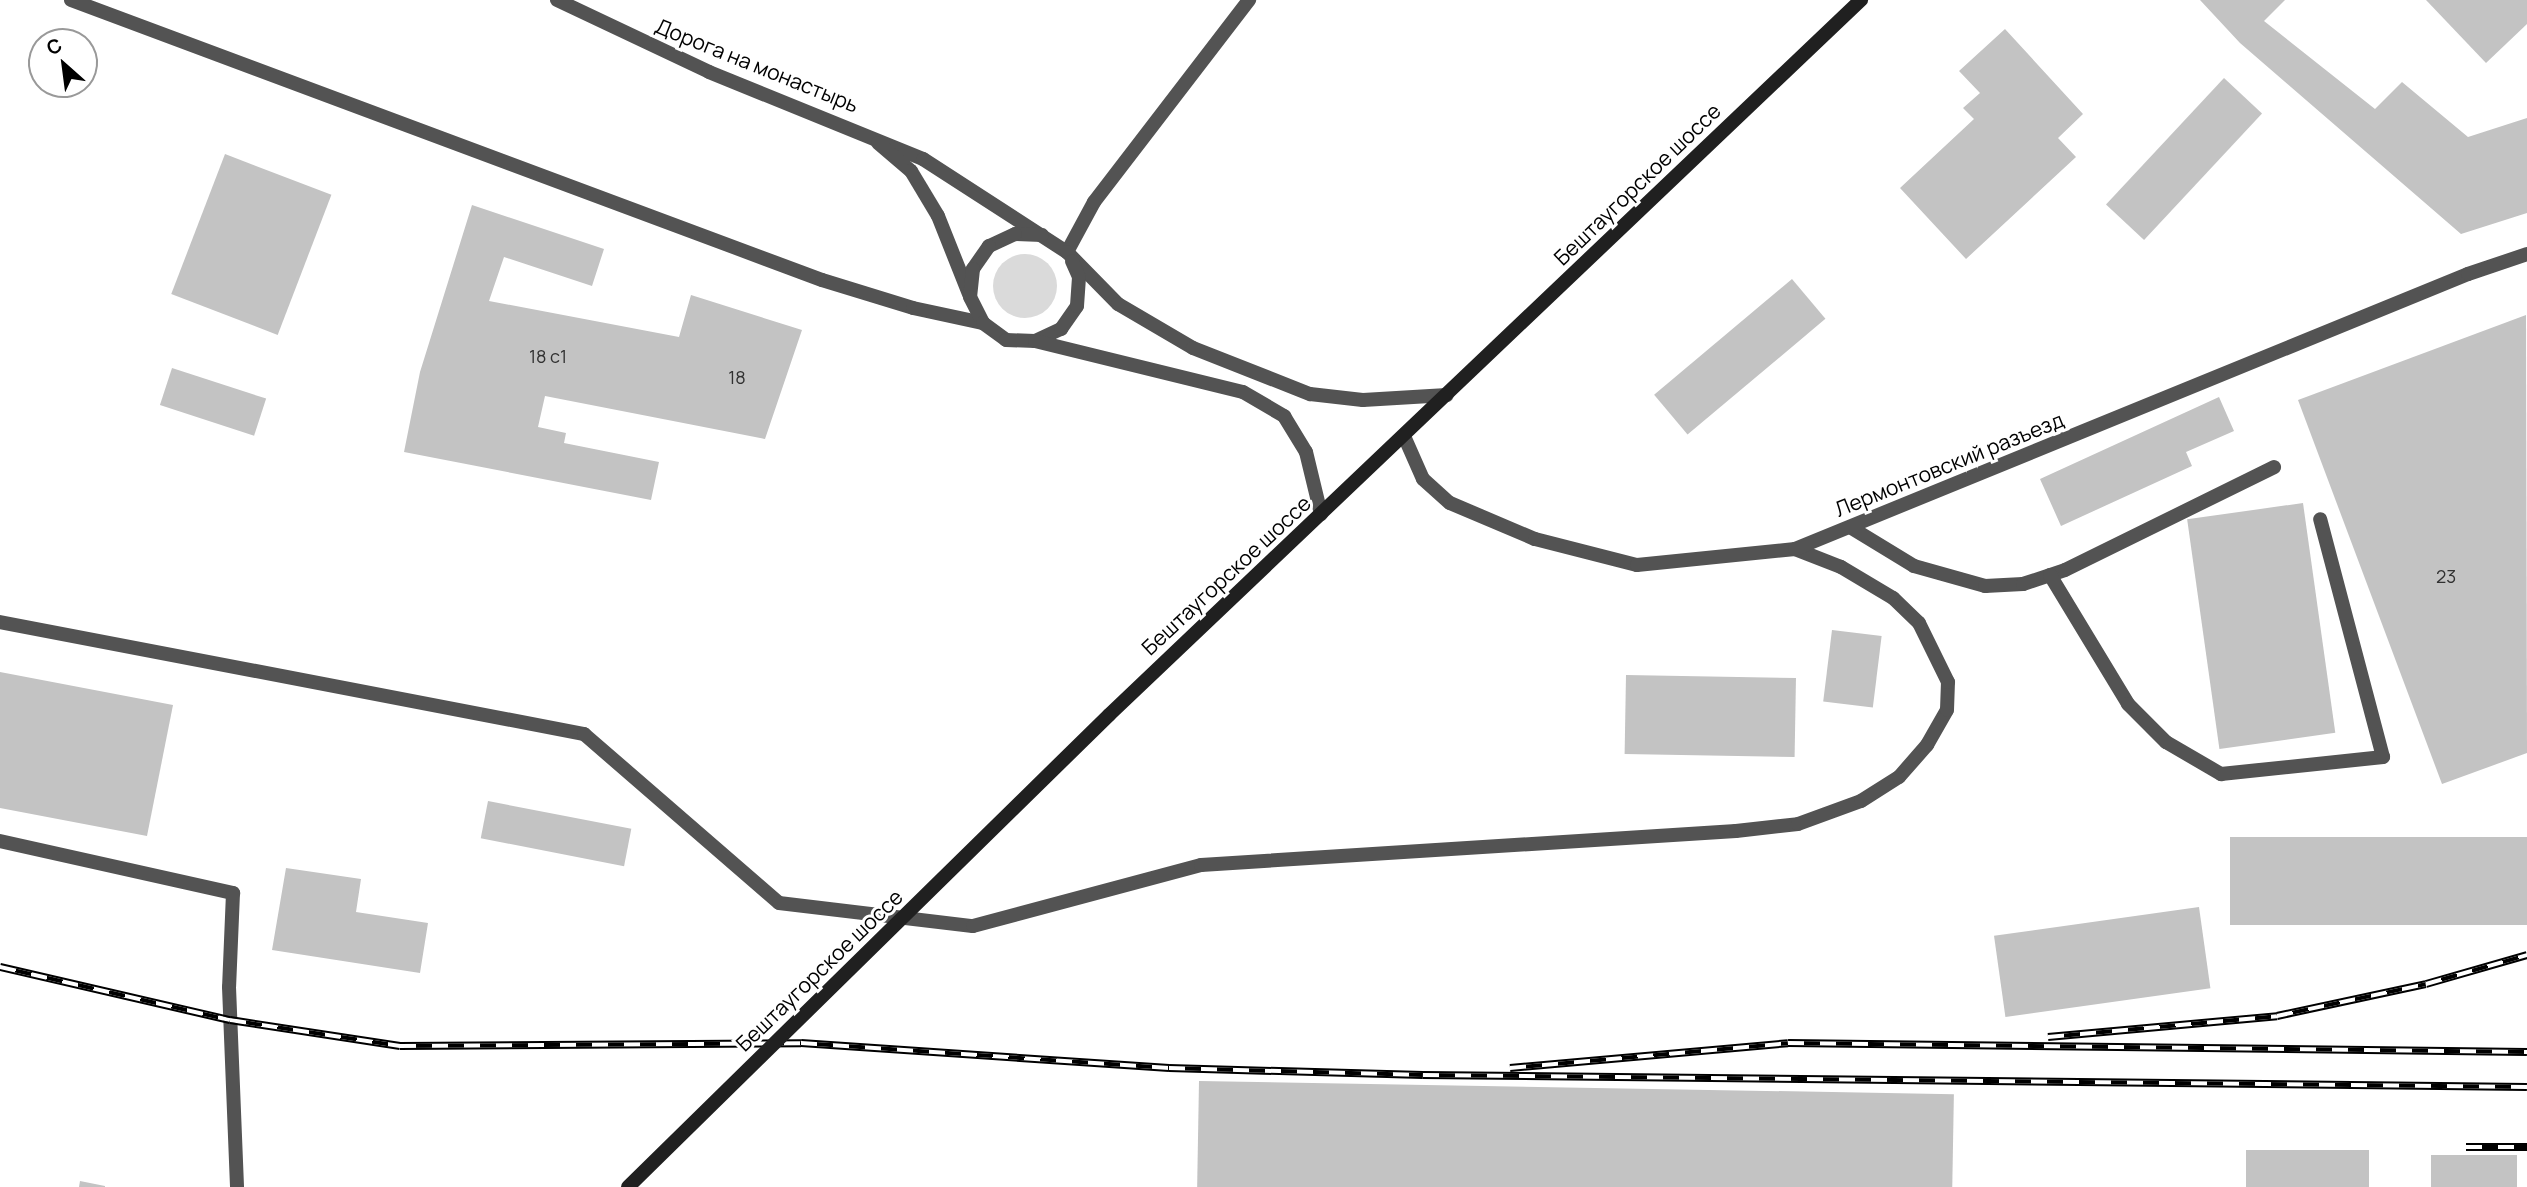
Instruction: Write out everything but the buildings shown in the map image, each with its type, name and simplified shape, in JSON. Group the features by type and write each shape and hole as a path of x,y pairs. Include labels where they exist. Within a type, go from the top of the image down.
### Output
{"main road":[{"name":"Бештаугорское шоссе","path":"628,1187 1109,715 1861,0"}],"street":[{"path":"71,0 822,280 913,309 983,323 1006,340 1035,341 1243,392 1284,416 1306,452 1321,514"},
{"name":"Дорога на монастырь","path":"557,0 709,72 866,133 923,159 1043,236"},
{"path":"1067,252 1094,202 1250,0"},
{"path":"866,133 911,171 938,216 983,323"},
{"path":"971,298 973,269 989,246 1015,234 1043,236 1067,252 1118,304 1172,335 1310,394 1363,400 1447,395"},
{"path":"1035,341 1060,329 1077,306 1079,278 1067,252"},
{"name":"Лермонтовский разъезд","path":"1404,436 1423,479 1450,503 1535,539 1637,565 1796,549 2468,274 2527,254"},
{"path":"1850,527 1914,566 1985,586 2023,584 2050,575 2274,467"},
{"path":"2050,575 2129,704 2166,742 2221,774 2383,757 2320,519"},
{"path":"0,622 584,734 779,903 973,926 1201,864 1736,831 1798,824 1861,802 1899,777 1927,745 1947,710 1948,682 1919,623 1893,598 1841,567 1796,549"},
{"path":"0,841 233,893 229,987 237,1187"}],"shaded area":[{"path":"1025,254 1043,260 1051,268 1057,286 1051,304 1043,312 1025,318 1007,312 999,304 993,286 999,268 1007,260"}],"railway":[{"path":"2048,1037 2277,1016 2426,984 2527,955"},
{"path":"0,967 230,1020 400,1046 801,1043 1169,1068 1423,1075 2527,1087"},
{"path":"1510,1068 1788,1043 2527,1052"},
{"path":"2466,1147 2527,1147"}]}
